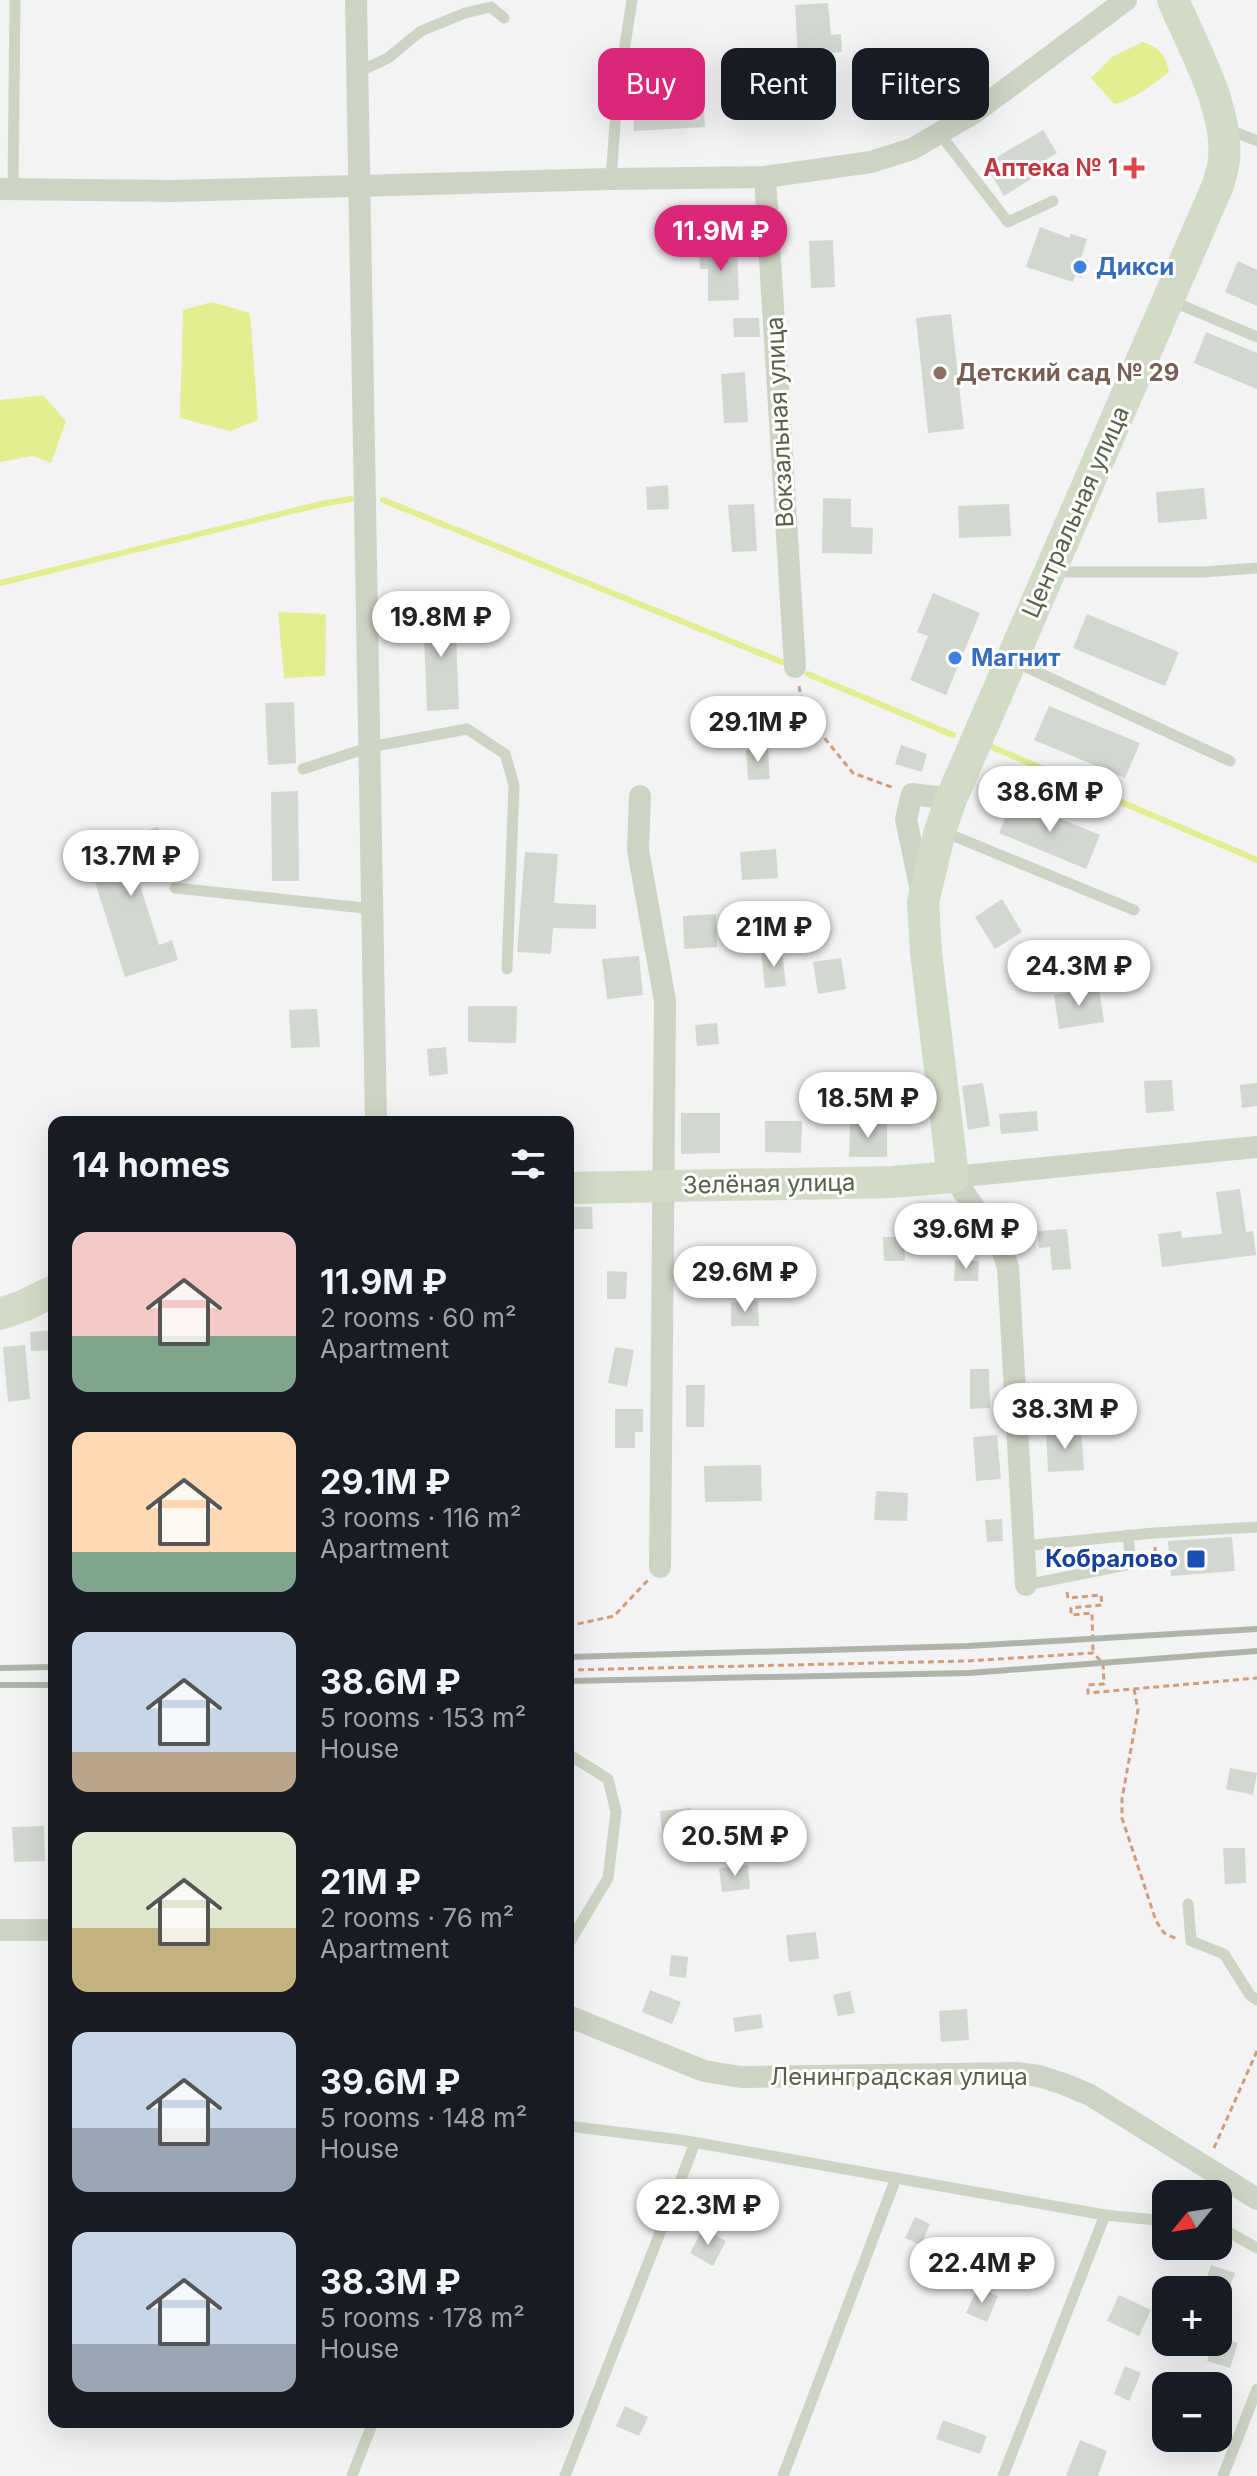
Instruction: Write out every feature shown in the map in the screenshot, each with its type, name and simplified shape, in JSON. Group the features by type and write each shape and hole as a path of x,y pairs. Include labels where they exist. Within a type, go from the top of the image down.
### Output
{"street":[{"path":"356,0 376,1116"},
{"name":"Центральная улица","path":"953,1177 926,952 923,902 951,799 1218,185 1224,160 1223,127 1217,103 1173,0"},
{"path":"7,189 173,191 765,177 871,162 912,149 974,113 1113,4"},
{"name":"Вокзальная улица","path":"765,177 795,667"},
{"path":"923,902 906,819 912,794 951,799"},
{"path":"640,796 638,850 665,1001 660,1567"},
{"name":"Зелёная улица","path":"574,1188 892,1182 1257,1147"},
{"path":"953,1177 1000,1244 1008,1267 1026,1585"},
{"path":"0,1314 48,1294"},
{"path":"0,1930 48,1930"},
{"name":"Ленинградская улица","path":"574,2018 704,2071 741,2077 1017,2073 1039,2076 1090,2095 1257,2199"}],"lane":[{"path":"7,189 15,0"},
{"path":"611,179 617,97 632,0"},
{"path":"358,72 388,58 421,31 465,13 491,7 504,18"},
{"path":"1223,127 1257,141"},
{"path":"940,134 1008,222 1053,201"},
{"path":"1168,299 1257,337"},
{"path":"1050,572 1203,572 1257,568"},
{"path":"1011,660 1230,761"},
{"path":"303,769 370,747 467,729 505,754 514,785 507,969"},
{"path":"940,831 1134,910"},
{"path":"175,888 373,909"},
{"path":"1023,1546 1128,1535 1257,1527"},
{"path":"1026,1585 1131,1564 1128,1535"},
{"path":"574,1758 608,1779 616,1812 608,1878 574,1935"},
{"path":"1188,1904 1191,1941 1224,1954 1250,1995 1257,2000"},
{"path":"574,2127 695,2143 1105,2215 1152,2220"},
{"path":"565,2476 695,2143"},
{"path":"783,2476 896,2178"},
{"path":"1003,2476 1105,2215"},
{"path":"1232,2234 1257,2248"},
{"path":"1223,2476 1257,2389"},
{"path":"352,2476 371,2428"}],"path":[{"path":"795,667 804,713 853,773 912,794"},
{"path":"1154,1533 1156,1568 1170,1567"},
{"path":"574,1625 614,1616 660,1567"},
{"path":"1067,1590 1068,1598 1101,1595 1102,1605 1071,1608 1071,1615 1092,1613 1093,1653 1103,1663 1104,1684 1088,1685 1088,1693 1257,1678"},
{"path":"574,1670 967,1661 1093,1653"},
{"path":"1134,1689 1138,1710 1122,1799 1122,1818 1156,1921 1164,1933 1191,1941"},
{"path":"1206,2166 1257,2051"}],"shaded area":[{"path":"1143,42 1161,52 1169,72 1150,87 1114,104 1091,78 1112,57"},
{"path":"212,302 250,313 258,420 230,431 180,418 183,310"},
{"path":"43,395 66,421 51,463 33,456 0,462 0,400"},
{"path":"278,612 326,614 325,676 284,678"}],"building":[{"path":"828,3 831,35 841,34 842,52 836,52 836,48 798,48 795,5"},
{"path":"633,120 705,120 705,127 634,131"},
{"path":"1043,130 1057,153 1030,170 1034,177 1004,196 985,164"},
{"path":"1040,227 1069,238 1071,234 1087,239 1081,258 1088,260 1082,278 1075,276 1073,282 1026,267"},
{"path":"833,240 835,287 811,288 809,241"},
{"path":"737,248 739,300 708,301 708,269 700,269 699,249"},
{"path":"1238,261 1257,270 1257,306 1225,292"},
{"name":"Детский сад № 29","path":"951,314 964,429 928,433 916,318"},
{"path":"733,318 759,318 760,337 734,337"},
{"path":"1206,332 1257,353 1257,389 1194,363"},
{"path":"745,372 748,422 724,423 721,374"},
{"path":"668,485 669,509 647,510 646,487"},
{"path":"1204,488 1207,519 1158,523 1156,492"},
{"path":"823,498 851,499 851,527 873,528 872,554 822,553"},
{"path":"754,504 757,551 732,552 728,505"},
{"path":"1009,504 1011,536 959,538 958,506"},
{"path":"933,593 980,613 946,695 910,680 928,636 917,632"},
{"path":"455,608 459,709 427,711 423,609"},
{"path":"1087,614 1179,652 1165,686 1073,648"},
{"path":"294,702 296,763 268,765 265,703"},
{"path":"1049,706 1140,743 1125,778 1034,740"},
{"path":"901,745 927,754 922,772 895,764"},
{"path":"768,749 770,779 748,780 746,750"},
{"path":"298,791 299,881 272,881 271,792"},
{"path":"1013,799 1100,835 1086,869 999,833"},
{"path":"158,827 171,868 138,879 159,945 172,940 178,960 125,977 85,850"},
{"path":"776,849 778,878 742,880 740,852"},
{"path":"525,852 558,854 554,903 596,905 596,929 553,928 551,954 517,952"},
{"path":"1002,899 1022,932 995,949 975,917"},
{"path":"716,914 717,947 684,949 683,916"},
{"path":"782,950 786,986 765,988 761,952"},
{"path":"639,956 643,995 607,999 602,959"},
{"path":"841,958 846,989 818,994 813,962"},
{"path":"1099,988 1104,1022 1059,1029 1054,995"},
{"path":"468,1006 517,1006 516,1043 468,1042"},
{"path":"317,1009 320,1047 291,1048 289,1010"},
{"path":"717,1023 719,1044 697,1046 695,1025"},
{"path":"446,1047 448,1074 429,1076 427,1049"},
{"path":"1172,1080 1174,1111 1146,1113 1144,1081"},
{"path":"983,1083 990,1126 968,1130 962,1086"},
{"path":"1257,1083 1257,1106 1242,1108 1240,1085"},
{"path":"1037,1111 1038,1131 1001,1134 999,1114"},
{"path":"681,1113 720,1113 720,1153 681,1154"},
{"path":"765,1121 802,1121 801,1153 765,1152"},
{"path":"850,1122 887,1122 887,1157 849,1157"},
{"path":"1240,1189 1246,1232 1253,1231 1256,1255 1162,1267 1158,1234 1181,1231 1182,1238 1222,1234 1216,1192"},
{"path":"574,1207 592,1207 593,1229 574,1229"},
{"path":"1067,1229 1071,1269 1052,1270 1050,1247 1039,1248 1038,1231"},
{"path":"883,1237 904,1237 905,1261 884,1261"},
{"path":"955,1260 979,1261 978,1281 954,1281"},
{"path":"607,1271 627,1272 626,1299 607,1299"},
{"path":"758,1301 759,1326 731,1326 731,1302"},
{"path":"48,1330 48,1350 31,1351 30,1332"},
{"path":"25,1345 30,1399 8,1402 3,1347"},
{"path":"615,1347 634,1350 627,1387 608,1383"},
{"path":"970,1369 989,1369 990,1408 970,1409"},
{"path":"686,1385 705,1385 704,1427 686,1427"},
{"path":"615,1409 643,1409 643,1432 635,1432 635,1448 615,1448"},
{"path":"1081,1429 1084,1470 1048,1472 1046,1432"},
{"path":"997,1435 1001,1479 976,1481 973,1437"},
{"path":"761,1465 762,1501 705,1502 704,1466"},
{"path":"876,1491 908,1493 907,1521 874,1520"},
{"path":"1002,1519 1003,1541 987,1542 985,1520"},
{"path":"1232,1537 1235,1571 1171,1576 1168,1541"},
{"path":"1230,1768 1257,1773 1253,1795 1226,1789"},
{"path":"691,1808 693,1837 663,1840 660,1811"},
{"path":"44,1826 45,1861 14,1862 12,1827"},
{"path":"1223,1848 1245,1848 1246,1883 1225,1884"},
{"path":"748,1865 750,1889 722,1892 719,1868"},
{"path":"816,1932 819,1959 789,1962 786,1935"},
{"path":"671,1955 688,1957 686,1978 669,1976"},
{"path":"650,1990 681,2002 672,2024 642,2012"},
{"path":"850,1991 855,2013 838,2016 833,1995"},
{"path":"967,2009 969,2040 941,2042 939,2011"},
{"path":"761,2014 763,2028 735,2032 733,2018"},
{"path":"915,2217 930,2224 921,2245 905,2238"},
{"path":"703,2228 726,2241 713,2266 690,2253"},
{"path":"1211,2265 1235,2273 1232,2281 1232,2276 1207,2276"},
{"path":"978,2287 998,2296 987,2322 966,2313"},
{"path":"1119,2295 1151,2310 1139,2336 1107,2321"},
{"path":"1232,2341 1238,2343 1230,2368 1207,2361 1209,2356 1232,2356"},
{"path":"1125,2366 1141,2373 1129,2401 1114,2394"},
{"path":"625,2406 648,2417 639,2436 616,2426"},
{"path":"943,2420 987,2436 980,2454 936,2439"},
{"path":"1080,2440 1107,2451 1098,2476 1066,2476"}],"waterway":[{"path":"0,583 351,499"},
{"path":"383,500 782,662"},
{"path":"808,674 953,735"},
{"path":"992,747 1257,860"}],"railway":[{"path":"574,1657 968,1646 1257,1629"},
{"path":"574,1681 969,1673 1257,1651"},
{"path":"0,1668 48,1667"},
{"path":"0,1685 48,1685"}],"place":[{"name":"Аптека № 1","path":"1134,168"},
{"name":"Дикси","path":"1080,267"},
{"name":"Детский сад № 29","path":"940,373"},
{"name":"Магнит","path":"955,658"},
{"name":"Кобралово","path":"1196,1559"}]}
